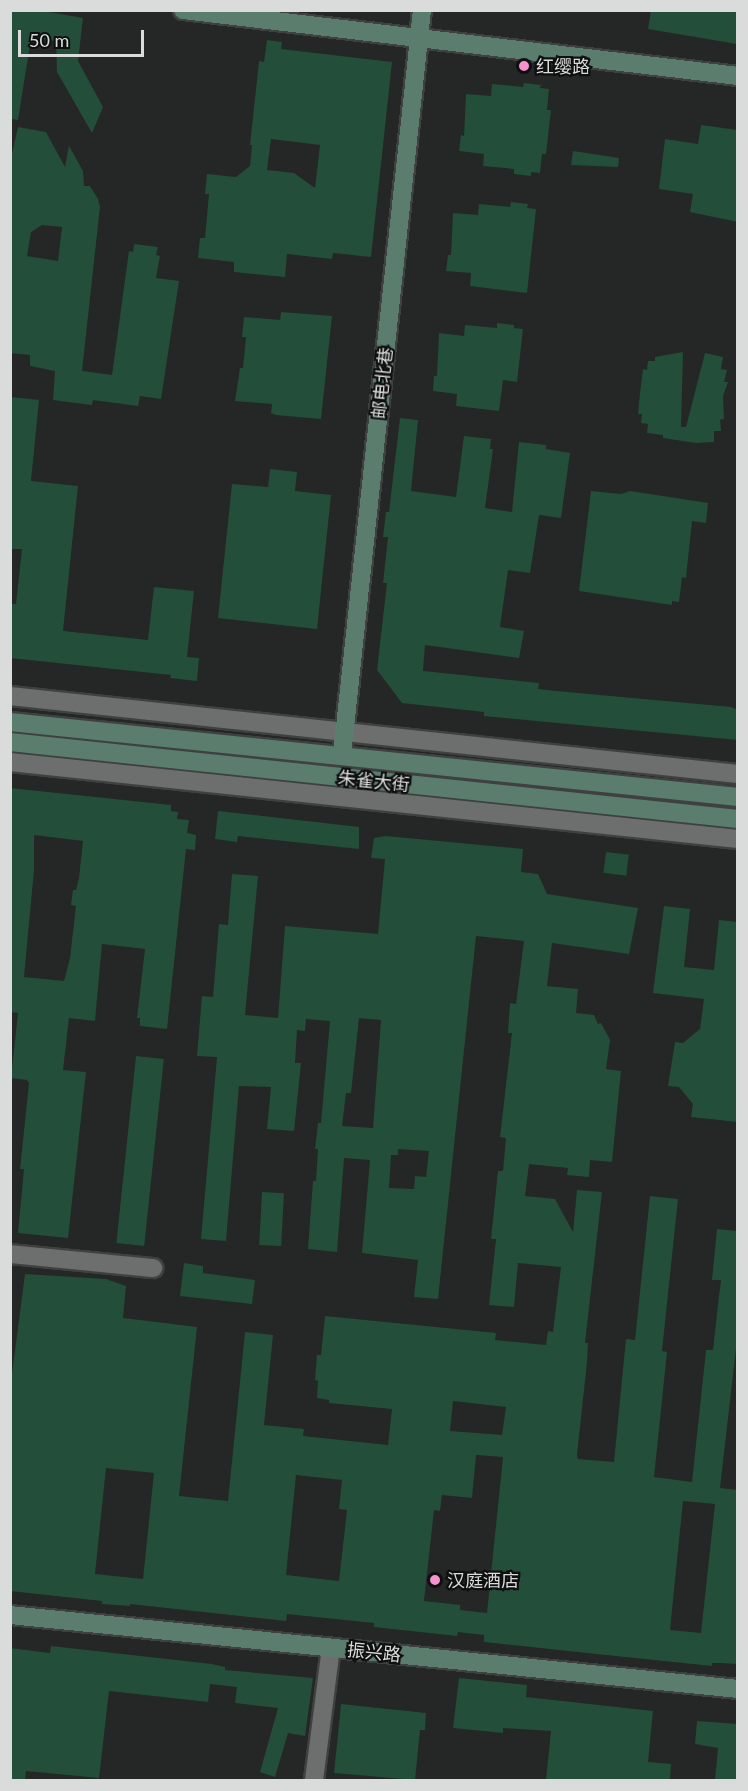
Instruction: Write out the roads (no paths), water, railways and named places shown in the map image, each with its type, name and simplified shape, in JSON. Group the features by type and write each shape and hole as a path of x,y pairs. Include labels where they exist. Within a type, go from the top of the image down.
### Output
{"street":[{"path":"183,10 419,40 738,76"},
{"name":"邮电北巷","path":"342,755 422,10"},
{"path":"10,696 738,774"},
{"name":"朱雀大街","path":"10,722 738,797"},
{"name":"朱雀大街","path":"10,742 738,819"},
{"path":"10,762 738,839"},
{"path":"10,1254 153,1268"},
{"name":"振兴路","path":"10,1615 738,1689"},
{"path":"314,1780 331,1648"}],"place":[{"name":"红缨路","path":"524,66"},
{"name":"汉庭酒店","path":"435,1580"}]}
